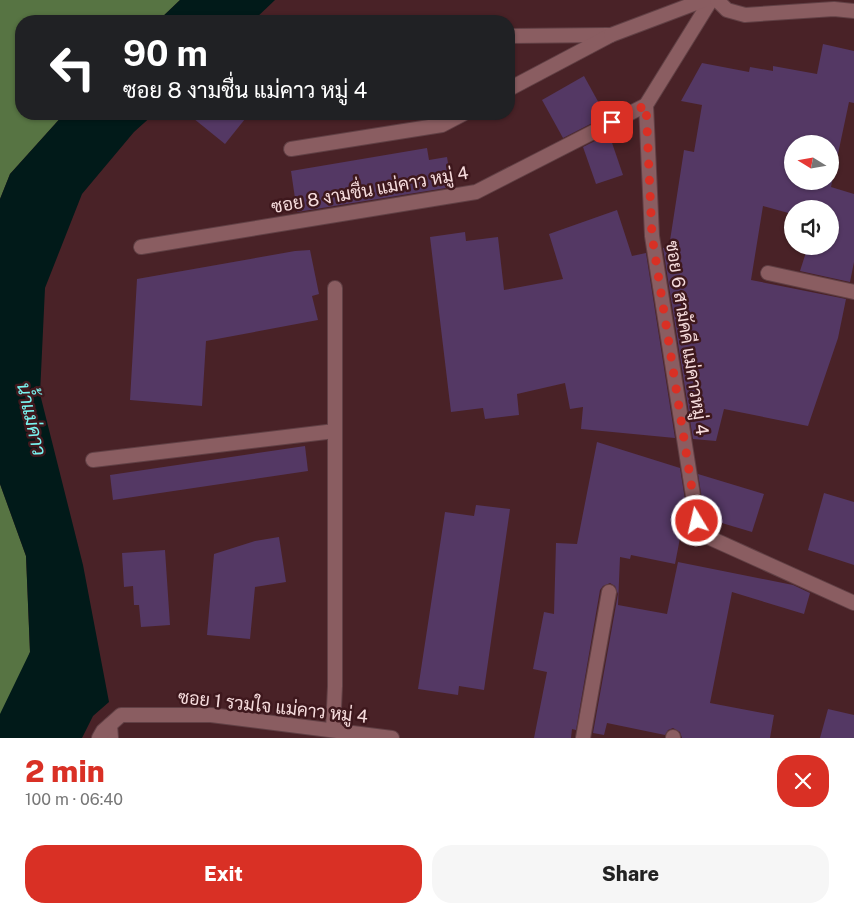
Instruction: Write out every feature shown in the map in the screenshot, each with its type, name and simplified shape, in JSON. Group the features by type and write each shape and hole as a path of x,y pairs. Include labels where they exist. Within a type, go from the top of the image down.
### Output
{"street":[{"path":"515,86 610,35 704,0"},
{"path":"646,105 711,0"},
{"path":"717,0 727,10 745,15 834,8 854,11"},
{"path":"515,36 610,35"},
{"name":"ซอย 8 งามชื่น แม่คาว หมู่ 4","path":"141,247 476,192 646,105"},
{"name":"ซอย 6 สามัคคี แม่คาวหมู่ 4","path":"646,105 652,236 697,521 708,537 854,603"},
{"path":"290,149 442,125 451,120"},
{"path":"768,273 854,292"},
{"path":"333,730 335,686 335,288"},
{"path":"93,460 335,431"},
{"path":"583,738 609,592"},
{"name":"ซอย 1 รวมใจ แม่คาว หมู่ 4","path":"110,731 120,715 211,716 386,738"},
{"path":"99,738 103,731 110,731"}],"green space":[{"path":"0,0 180,0 164,15 15,15 15,120 59,120 10,174 0,199"},
{"path":"0,484 26,556 30,652 0,738"}],"water":[{"path":"180,0 275,0 259,15 164,15"},
{"name":"น้ำแม่คาว","path":"59,120 147,120 134,132 82,194 45,288 40,394 83,565 109,702 93,716 82,738 0,738 0,714 30,652 26,556 0,484 0,199 10,174"}],"building":[{"path":"823,44 854,51 854,103 849,102 839,149 839,135 784,135 784,190 839,189 854,194 854,262 850,282 800,271 805,255 839,255 839,200 784,200 784,212 763,206 751,280 846,299 838,338 808,426 724,409 716,441 693,439 663,248 669,247 684,150 694,152 702,105 681,101 702,63 749,72 750,67 773,71 773,66 817,74"},
{"path":"584,76 606,116 563,138 542,100"},
{"path":"195,120 244,120 225,144"},
{"path":"609,134 623,175 596,184 583,147"},
{"path":"427,148 429,160 447,157 452,187 297,212 291,171"},
{"path":"617,210 632,256 646,253 675,438 581,429 583,407 570,409 565,383 517,394 519,415 485,419 483,408 451,412 430,237 465,232 466,241 498,237 504,290 563,279 549,234"},
{"path":"310,250 319,294 312,296 318,320 206,341 202,406 130,400 137,279"},
{"path":"597,442 680,468 687,512 685,512 675,564 631,555 630,559 620,557 618,605 667,614 678,562 793,585 810,593 804,614 732,592 710,703 774,715 770,738 682,738 680,732 673,728 668,730 665,735 607,723 604,735 593,733 618,594 615,586 610,583 603,586 600,590 576,730 572,729 571,738 534,738 547,672 533,669 544,612 554,614 556,543 577,544"},
{"path":"305,446 308,471 113,500 110,475"},
{"path":"698,474 764,494 752,532 705,518"},
{"path":"824,493 854,502 854,565 808,550"},
{"path":"476,505 510,509 484,690 459,686 458,695 418,689 445,512 474,516"},
{"path":"279,537 286,582 255,587 250,639 207,635 214,554 255,541"},
{"path":"165,550 170,625 141,627 139,605 134,605 133,586 124,587 122,553"},
{"path":"828,709 854,715 854,738 820,738"}],"route":[{"path":"612,122 646,105 652,236 697,521"}]}
